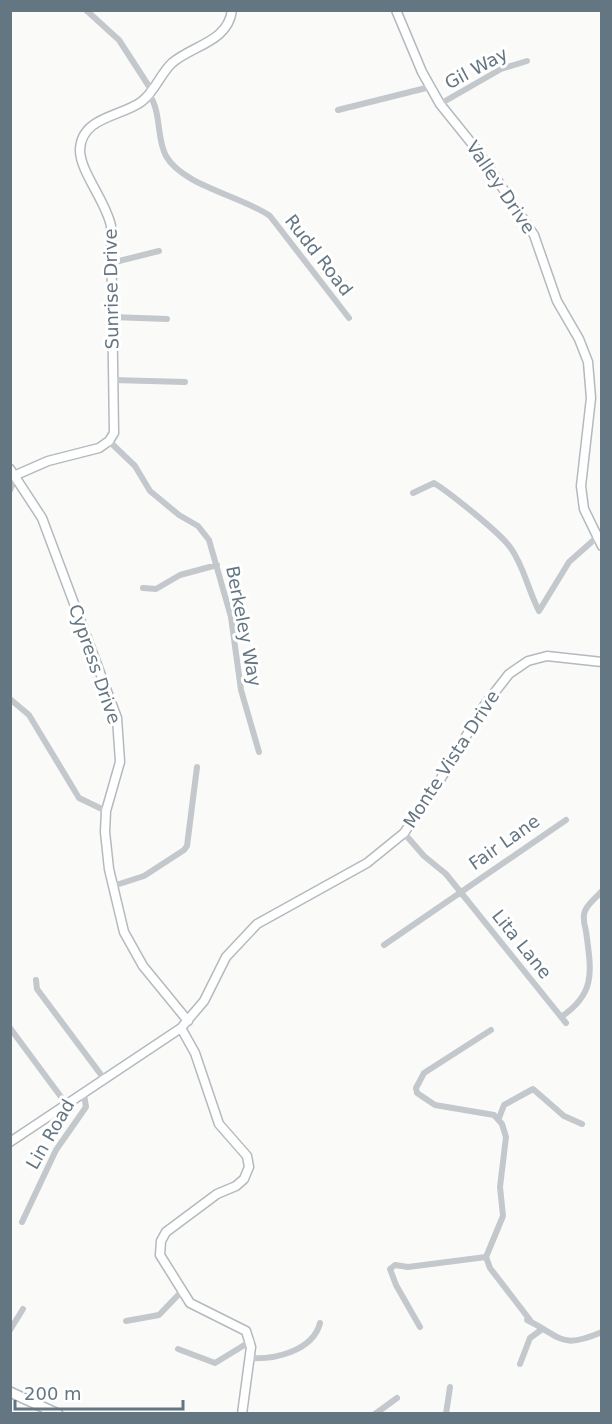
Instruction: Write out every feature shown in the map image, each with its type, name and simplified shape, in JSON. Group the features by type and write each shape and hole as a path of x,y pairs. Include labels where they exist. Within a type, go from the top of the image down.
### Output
{"main road":[{"path":"10,1392 58,1413"}],"street":[{"name":"Rudd Road","path":"86,10 119,40 150,93 159,116 165,154 172,164 189,178 254,205 270,216 349,318"},
{"name":"Sunrise Drive","path":"109,441 114,433 111,226 107,209 83,166 80,154 82,138 92,125 140,103 174,62 223,32 232,10"},
{"name":"Valley Drive","path":"396,10 430,87 440,104 464,132 525,220 542,254 557,301 579,339 588,362 591,398 581,486 584,509 599,542"},
{"name":"Gil Way","path":"440,104 501,69 527,61"},
{"path":"338,110 430,87"},
{"path":"111,263 159,251"},
{"path":"112,317 167,319"},
{"path":"113,380 185,382"},
{"path":"10,490 13,472 99,448 109,441"},
{"name":"Berkeley Way","path":"109,441 135,466 150,491 179,516 198,526 209,540 231,617 242,690 259,752"},
{"name":"Cypress Drive","path":"13,472 42,518 117,718 120,762 106,811 106,854 123,926 132,950 184,1024 219,1124 247,1156 249,1167 244,1179 217,1194 172,1227 161,1241 159,1250 164,1265 190,1304 239,1326 246,1331 251,1341"},
{"path":"413,493 434,483 505,541 530,583 531,596 538,611 569,562 599,542"},
{"path":"143,588 156,589 180,575 217,565"},
{"name":"Monte Vista Drive","path":"10,1142 105,1080 184,1024 204,1001 226,957 249,930 367,863 404,833 484,706 509,674 528,661 547,656 602,662"},
{"path":"10,699 29,715 79,798 106,811"},
{"path":"113,886 144,876 184,850 189,836 197,767"},
{"name":"Fair Lane","path":"459,891 566,820"},
{"name":"Lita Lane","path":"404,833 459,891 566,1023"},
{"path":"384,945 447,903 459,891"},
{"path":"561,1017 579,1005 586,994 589,970 585,909 602,891"},
{"path":"36,980 37,988 105,1080"},
{"path":"10,1028 67,1105"},
{"path":"490,1030 424,1073 416,1088 421,1098 435,1105 471,1109 499,1118"},
{"path":"582,1124 564,1116 533,1089 504,1105 499,1118 506,1137 501,1187 503,1216 486,1257 490,1269 530,1320 527,1320 541,1330 561,1339 575,1341 602,1332"},
{"name":"Lin Road","path":"22,1222 56,1150 86,1107 84,1094"},
{"path":"420,1327 396,1285 390,1269 395,1265 408,1267 486,1257"},
{"path":"126,1321 159,1315 181,1292"},
{"path":"10,1330 23,1309"},
{"path":"249,1358 264,1359 289,1352 312,1338 317,1333 320,1323"},
{"path":"520,1364 530,1338 541,1330"},
{"path":"178,1349 215,1364 251,1341"},
{"path":"242,1413 251,1341"},
{"path":"446,1413 450,1387"},
{"path":"375,1413 397,1398"}]}
